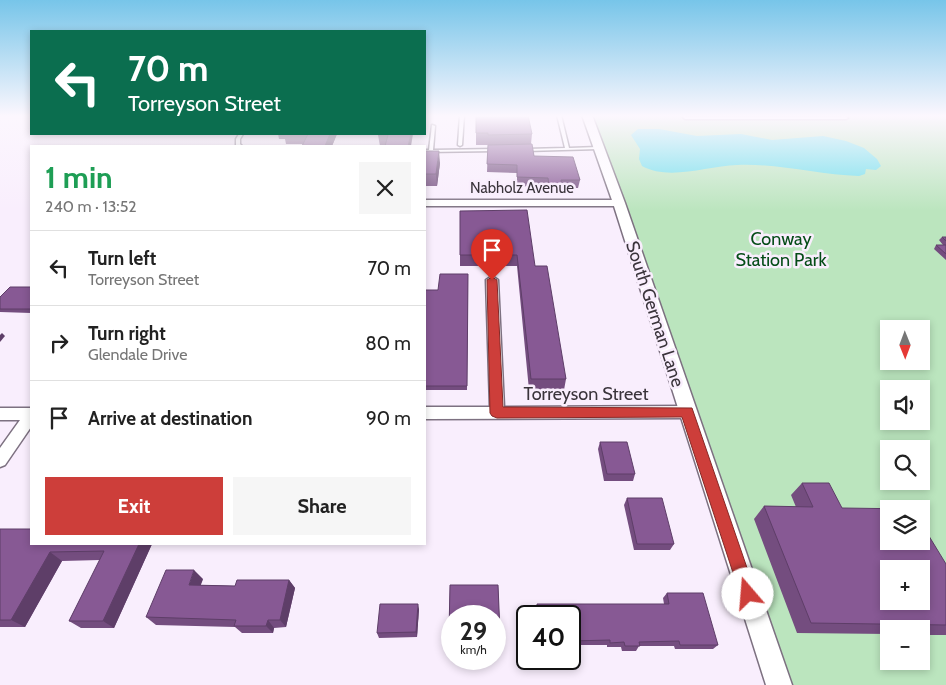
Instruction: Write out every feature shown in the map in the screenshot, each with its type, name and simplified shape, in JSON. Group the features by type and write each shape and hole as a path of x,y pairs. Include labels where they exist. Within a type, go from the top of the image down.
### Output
{"street":[{"name":"South German Lane","path":"598,148 619,203 779,685"},
{"name":"Nabholz Avenue","path":"426,203 619,203"},
{"path":"492,280 497,413"},
{"name":"Torreyson Street","path":"426,413 687,412"},
{"path":"0,414 30,415"},
{"path":"0,460 30,416"}],"lane":[{"path":"431,147 431,151"},
{"path":"518,150 598,148"},
{"path":"426,151 498,150"}],"green space":[{"name":"Conway Station Park","path":"603,147 946,147 946,685 791,685"}],"water":[{"path":"639,147 861,147 877,159 881,166 876,170 866,169 865,174 859,176 752,165 725,166 676,173 653,170 642,166 639,159"}],"building":[{"path":"488,147 532,147 534,156 573,157 580,180 561,180 562,186 549,186 548,178 517,177 517,165 487,164"},
{"path":"426,151 439,151 436,174 426,174"},
{"path":"527,210 535,266 547,266 566,379 531,379 517,255 460,255 460,211"},
{"path":"936,245 946,245 946,254"},
{"path":"440,274 468,274 467,386 426,386 426,290 438,290"},
{"path":"10,287 30,287 30,309 0,309 0,297"},
{"path":"600,442 627,442 635,474 607,474"},
{"path":"802,483 829,483 842,508 880,509 880,550 930,550 930,538 946,564 946,625 930,625 930,620 880,620 880,624 811,623 764,506 813,507"},
{"path":"627,498 662,498 674,544 637,544"},
{"path":"0,529 30,529 30,545 139,545 103,621 69,621 104,551 50,552 11,620 0,620"},
{"path":"166,570 194,570 189,585 235,586 237,580 289,580 280,620 268,620 266,626 234,626 236,620 146,617"},
{"path":"450,585 498,585 499,605 450,605"},
{"path":"667,593 703,593 718,645 680,645 679,641 639,642 640,646 625,646 624,642 610,643 610,640 581,641 581,605 537,604 669,604"},
{"path":"380,604 418,604 416,632 377,633"}],"route":[{"path":"492,280 497,413 687,412 748,594"}]}
